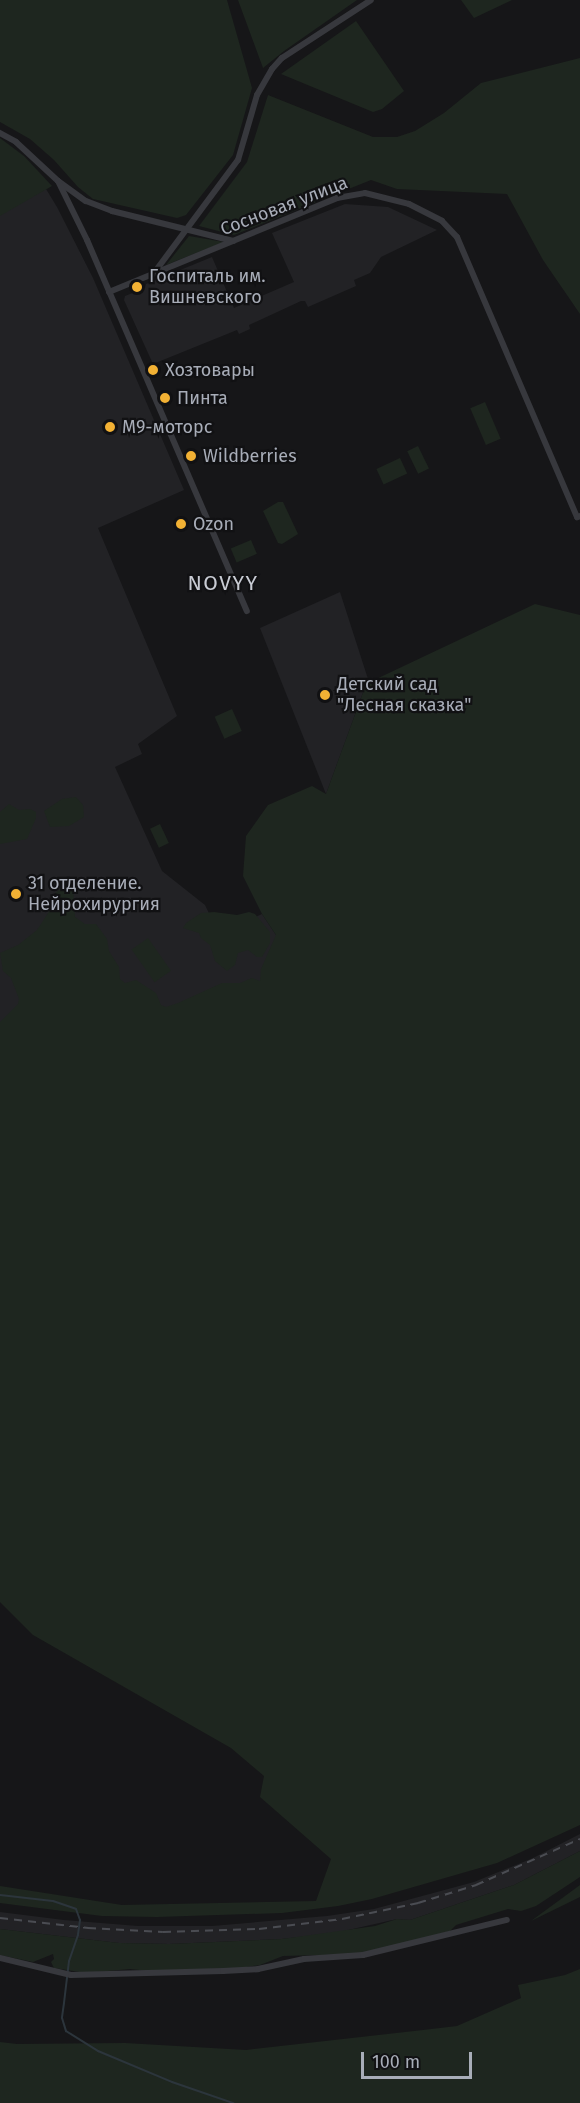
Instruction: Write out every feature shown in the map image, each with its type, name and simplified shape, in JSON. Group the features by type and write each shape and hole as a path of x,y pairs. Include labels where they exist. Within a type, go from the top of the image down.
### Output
{"street":[{"path":"154,273 238,159 257,96 272,69 282,58 371,0"},
{"path":"0,132 39,161 58,181 86,201 112,211 233,241"},
{"path":"58,181 73,208 247,611"},
{"name":"Сосновая улица","path":"109,292 354,194 391,197 410,204 442,221 457,237 577,517 580,516"},
{"path":"0,1958 71,1975 258,1969 304,1959 363,1955 507,1920"}],"shaded area":[{"path":"0,0 227,0 252,88 233,155 186,215 177,218 93,199 30,139 0,122"},
{"path":"238,0 357,0 263,68"},
{"path":"461,0 512,0 474,18"},
{"path":"356,21 404,91 382,109 373,112 281,74"},
{"path":"580,58 580,314 543,260 507,194 397,189 371,180 234,235 199,226 247,162 268,95 373,137 397,137 415,131 444,113 481,83"},
{"path":"0,138 24,156 52,186 0,216"},
{"path":"0,167 26,200 46,189 57,207 93,278 184,490 98,528 177,716 138,744 142,754 115,767 162,871 205,905 219,934 262,914 276,935 299,986 0,1165"},
{"path":"345,204 388,207 437,230 381,257 370,273 354,280 356,286 308,307 305,301 301,301 249,325 250,329 239,334 237,330 153,364 124,300 125,296 145,288 146,284 212,257 234,308 294,282 272,233"},
{"path":"189,236 224,242 166,265"},
{"path":"485,402 501,439 486,445 470,408"},
{"path":"418,446 429,468 418,474 407,451"},
{"path":"400,458 407,473 384,484 376,469"},
{"path":"278,502 283,502 298,534 282,544 278,543 263,511"},
{"path":"251,540 257,554 237,562 231,549"},
{"name":"Детский сад \"Лесная сказка\"","path":"340,592 368,679 326,794 260,628"},
{"path":"535,604 580,615 580,1825 497,1863 372,1899 338,1906 282,1913 157,1917 102,1916 0,1903 0,1886 122,1905 316,1901 331,1859 260,1797 264,1776 231,1748 33,1635 0,1602 0,1022 18,1004 19,999 11,978 3,971 0,953 18,945 37,930 50,910 55,893 69,882 73,887 75,917 85,924 96,924 107,939 109,951 119,967 120,979 125,983 136,980 156,993 161,1005 166,1007 178,1003 222,983 240,983 252,978 260,981 261,969 276,935 262,914 243,876 246,836 268,805 312,786 326,794 368,679 372,681"},
{"path":"232,709 242,731 224,739 215,717"},
{"path":"76,797 83,805 84,817 69,826 50,827 44,811 62,799"},
{"path":"9,804 19,810 30,809 36,812 36,818 27,839 0,844 0,812"},
{"path":"160,824 169,843 159,848 150,829"},
{"path":"249,912 255,914 270,932 270,943 262,957 257,957 248,950 238,953 235,965 227,971 215,961 210,945 201,938 199,933 183,928 186,923 201,913 237,915"},
{"path":"148,938 171,971 155,982 132,949"},
{"path":"580,1834 580,1851 514,1885 410,1920 397,1919 335,1933 282,1939 169,1944 119,1943 0,1929 0,1912 138,1926 212,1926 327,1916 374,1909 474,1882 533,1858"},
{"path":"580,1851 580,1877 536,1906 521,1911 508,1909 456,1925 450,1931 360,1954 283,1956 260,1965 240,1968 149,1971 130,1969 86,1973 54,1968 51,1962 54,1959 53,1954 33,1962 0,1955 0,1929 119,1943 169,1944 282,1939 375,1926 397,1919 410,1920 514,1885"},
{"path":"580,1885 580,1897 531,1921"},
{"path":"580,1969 580,2103 0,2103 0,2042 17,2044 125,2043 246,2050 457,2026 521,1998 518,1985 565,1975"}],"waterway":[{"path":"0,1895 53,1901 76,1909 80,1920 78,1935 69,1961 62,2018 66,2031 98,2051 172,2082 233,2103"}],"railway":[{"path":"0,1918 88,1928 163,1932 259,1929 342,1919 418,1903 476,1885 580,1839"}],"place":[{"name":"Госпиталь им. Вишневского","path":"137,287"},
{"name":"Хозтовары","path":"153,370"},
{"name":"Пинта","path":"165,398"},
{"name":"М9-моторс","path":"110,427"},
{"name":"Wildberries","path":"191,456"},
{"name":"Ozon","path":"181,524"},
{"name":"Детский сад \"Лесная сказка\"","path":"325,695"},
{"name":"31 отделение. Нейрохирургия","path":"16,894"}],"district":[{"name":"NOVYY","path":"223,583"}]}
